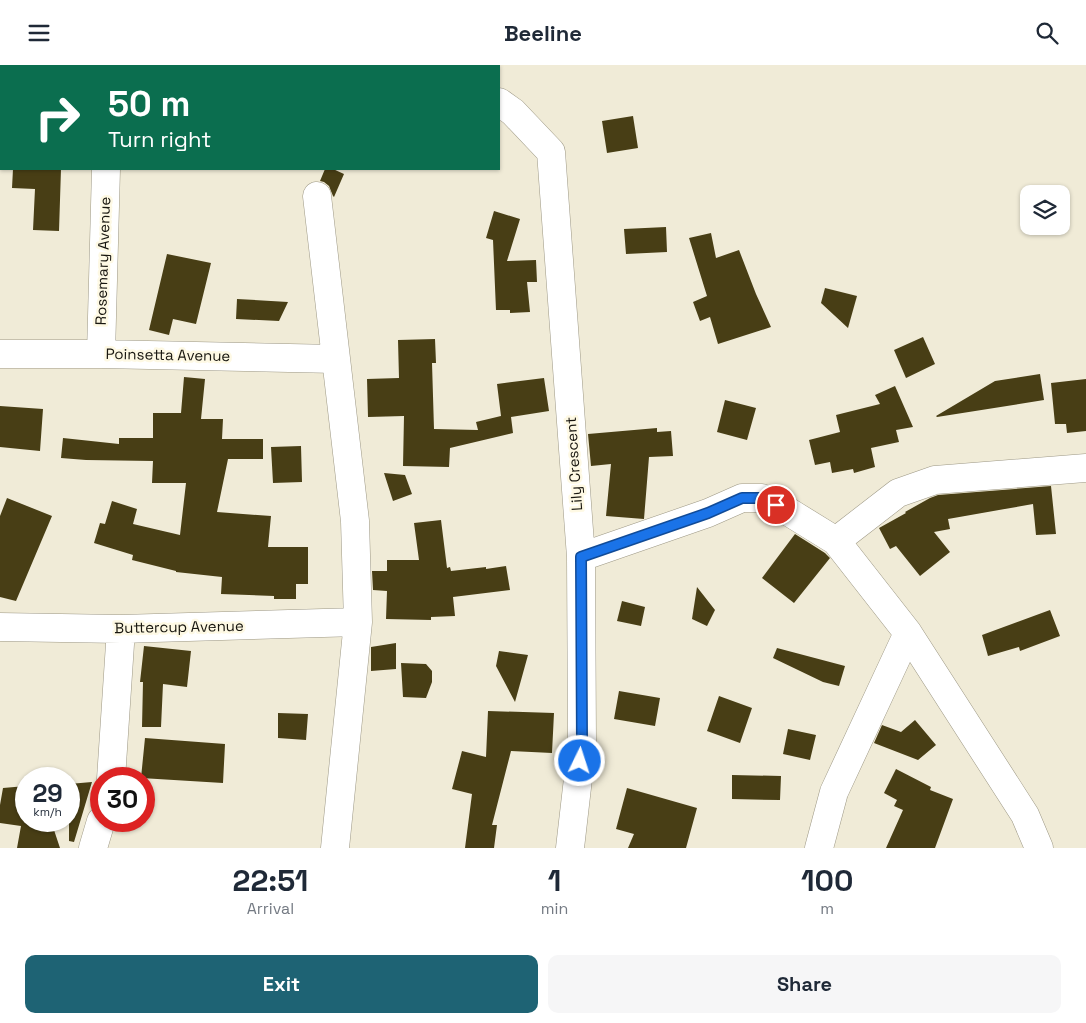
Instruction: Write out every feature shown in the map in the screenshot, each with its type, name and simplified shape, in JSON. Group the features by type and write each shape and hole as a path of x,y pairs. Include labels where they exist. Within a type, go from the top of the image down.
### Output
{"street":[{"name":"Lily Crescent","path":"500,103 513,112 552,152 581,557 582,744 570,848"},
{"name":"Rosemary Avenue","path":"100,354 106,170"},
{"path":"317,196 355,521 358,622 335,848"},
{"name":"Poinsetta Avenue","path":"0,354 336,359"},
{"path":"836,541 898,493 935,480 1086,468"},
{"path":"581,557 708,513 742,498 762,498 790,512 836,541 908,633 1024,815 1039,848"},
{"name":"Buttercup Avenue","path":"0,627 121,629 358,622"},
{"path":"111,767 121,629"},
{"path":"819,848 834,792 908,633"},
{"path":"93,848 98,832"}],"building":[{"path":"633,116 638,148 607,153 602,121"},
{"path":"13,170 61,170 59,231 33,230 35,189 12,188"},
{"path":"325,170 335,170 344,174 334,197 329,186 320,181"},
{"path":"494,211 520,219 507,261 536,260 537,282 527,282 530,312 510,313 510,310 496,310 493,240 486,238"},
{"path":"666,227 667,252 626,254 624,229"},
{"path":"711,233 716,258 739,250 771,327 718,344 710,317 700,321 693,302 707,296 689,238"},
{"path":"167,254 211,263 196,324 173,319 169,335 149,330"},
{"path":"825,288 857,296 848,328 821,303"},
{"path":"237,299 288,302 279,321 236,319"},
{"path":"923,337 935,364 906,378 894,350"},
{"path":"435,339 436,363 432,363 434,429 478,430 476,422 501,416 497,384 544,378 549,411 511,417 513,433 450,448 449,467 403,466 404,416 368,417 367,379 399,378 398,340"},
{"path":"1040,374 1044,400 936,416 995,381"},
{"path":"184,377 205,379 201,419 223,419 222,439 263,439 263,459 228,459 217,512 271,516 268,547 308,547 308,584 296,584 296,599 274,599 274,596 221,594 222,577 176,572 132,560 133,555 94,543 100,523 105,524 112,501 137,509 133,524 180,535 186,483 152,483 153,461 61,458 63,438 119,444 119,438 153,438 153,413 181,413"},
{"path":"1086,379 1086,431 1067,433 1066,424 1055,424 1051,383"},
{"path":"895,386 913,427 896,430 899,442 871,448 875,467 854,473 853,469 832,473 830,462 815,465 809,440 840,432 836,415 880,404 875,395"},
{"path":"725,400 756,408 747,440 717,432"},
{"path":"0,406 43,409 40,451 0,447"},
{"path":"657,428 657,432 671,431 673,456 649,457 644,519 606,516 611,464 591,466 588,434"},
{"path":"301,446 302,482 273,483 271,447"},
{"path":"384,473 405,475 412,494 393,501"},
{"path":"1051,486 1056,534 1036,535 1033,504 948,519 950,529 934,532 950,552 920,576 896,546 890,549 879,528 938,495"},
{"path":"7,498 52,516 16,601 0,597 0,516"},
{"path":"441,520 447,568 450,567 451,571 506,566 510,590 453,597 455,616 431,617 431,620 386,619 387,591 373,590 372,571 387,571 387,560 419,560 414,523"},
{"path":"795,534 830,558 794,603 762,578"},
{"path":"697,587 715,610 707,626 692,619"},
{"path":"622,601 645,607 641,626 617,621"},
{"path":"1050,610 1060,636 1020,651 1019,647 988,656 982,635"},
{"path":"396,643 396,669 371,671 371,647"},
{"path":"144,646 191,651 187,687 163,684 161,727 142,727 143,682 140,682"},
{"path":"777,648 845,666 839,686 823,682 773,658"},
{"path":"499,651 528,655 515,702 496,666"},
{"path":"401,663 426,664 432,671 432,682 426,698 403,697"},
{"path":"619,691 660,698 655,726 614,719"},
{"path":"719,696 752,708 740,743 707,731"},
{"path":"488,711 554,713 552,753 511,751 492,825 497,825 494,848 465,848 472,794 452,789 462,751 486,757"},
{"path":"278,713 308,714 306,740 278,738"},
{"path":"915,720 936,745 918,760 874,743 882,725 901,732"},
{"path":"788,729 816,735 810,760 783,754"},
{"path":"145,738 225,744 223,783 155,779 155,767 142,767"},
{"path":"896,769 931,787 930,790 953,799 935,848 886,848 903,810 894,806 897,800 884,793"},
{"path":"732,775 781,776 780,800 732,799"},
{"path":"90,782 90,789 80,822 80,783"},
{"path":"15,787 15,825 0,823 0,805 3,788"},
{"path":"627,788 697,808 686,848 628,848 634,834 616,829"},
{"path":"20,832 55,832 60,848 17,848"},
{"path":"69,832 77,832 74,842 69,841"}],"route":[{"path":"580,761 582,744 581,557 708,513 742,498 762,498 776,505"}]}
